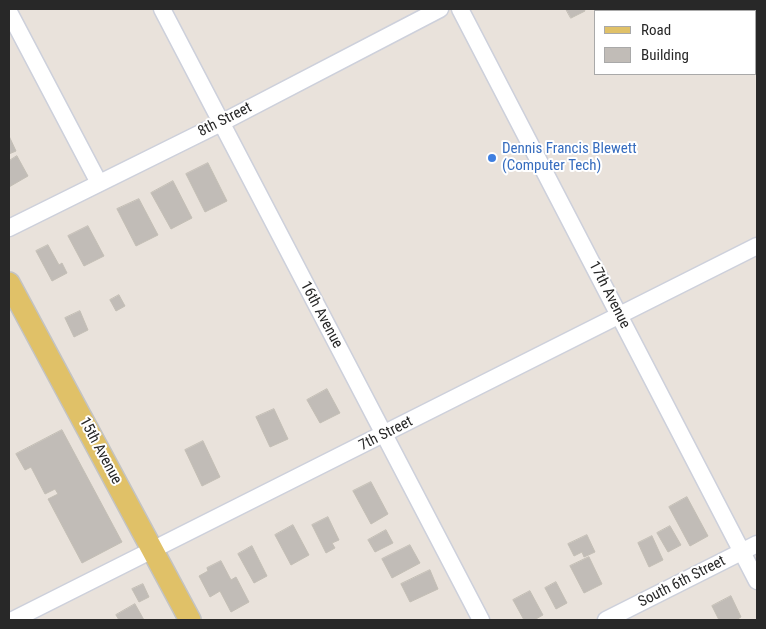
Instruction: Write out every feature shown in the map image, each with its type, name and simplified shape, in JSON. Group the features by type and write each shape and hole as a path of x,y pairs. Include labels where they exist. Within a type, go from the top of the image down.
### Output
{"main road":[{"name":"15th Avenue","path":"9,283 190,620"}],"street":[{"name":"16th Avenue","path":"162,9 481,620"},
{"name":"8th Street","path":"9,228 221,123 440,9"},
{"name":"17th Avenue","path":"460,9 757,581"},
{"path":"9,12 99,183"},
{"name":"7th Street","path":"13,620 757,246"},
{"name":"South 6th Street","path":"606,620 757,544"}],"building":[{"path":"566,9 584,9 585,11 571,18"},
{"path":"9,136 16,151 9,154"},
{"path":"17,156 28,176 9,187 9,161"},
{"path":"208,163 227,201 205,212 186,174"},
{"path":"173,181 192,218 171,229 151,193"},
{"path":"139,199 158,235 136,246 117,209"},
{"path":"88,226 104,256 84,266 68,236"},
{"path":"48,245 59,265 62,263 67,273 52,281 36,251"},
{"path":"119,295 125,306 116,311 110,300"},
{"path":"80,311 88,330 74,337 65,318"},
{"path":"327,389 340,413 320,423 307,400"},
{"path":"274,409 288,439 270,447 256,417"},
{"path":"62,430 122,542 82,563 48,499 58,494 55,489 45,494 31,467 25,470 16,454"},
{"path":"203,441 220,477 202,486 185,450"},
{"path":"371,482 388,514 371,524 353,491"},
{"path":"687,497 708,536 690,546 669,507"},
{"path":"328,517 339,540 332,543 335,548 326,553 312,525"},
{"path":"293,525 309,555 291,565 275,535"},
{"path":"670,526 681,545 668,552 657,533"},
{"path":"386,530 393,543 375,552 368,540"},
{"path":"587,535 595,552 584,557 582,552 574,556 568,544"},
{"path":"652,536 663,560 649,567 638,543"},
{"path":"410,545 420,563 392,578 382,559"},
{"path":"252,546 267,576 254,583 238,554"},
{"path":"589,557 602,584 584,593 570,566"},
{"path":"221,561 231,580 236,577 249,602 231,612 220,591 210,597 199,576 208,571 207,568"},
{"path":"430,570 438,589 410,602 401,584"},
{"path":"556,582 567,603 556,609 545,588"},
{"path":"143,584 149,597 139,602 132,589"},
{"path":"530,591 543,615 534,620 524,620 513,600"},
{"path":"731,596 741,617 736,620 719,620 712,606"},
{"path":"135,604 144,620 119,620 116,615"}],"place":[{"name":"Dennis Francis Blewett (Computer Tech)","path":"492,158"}]}
